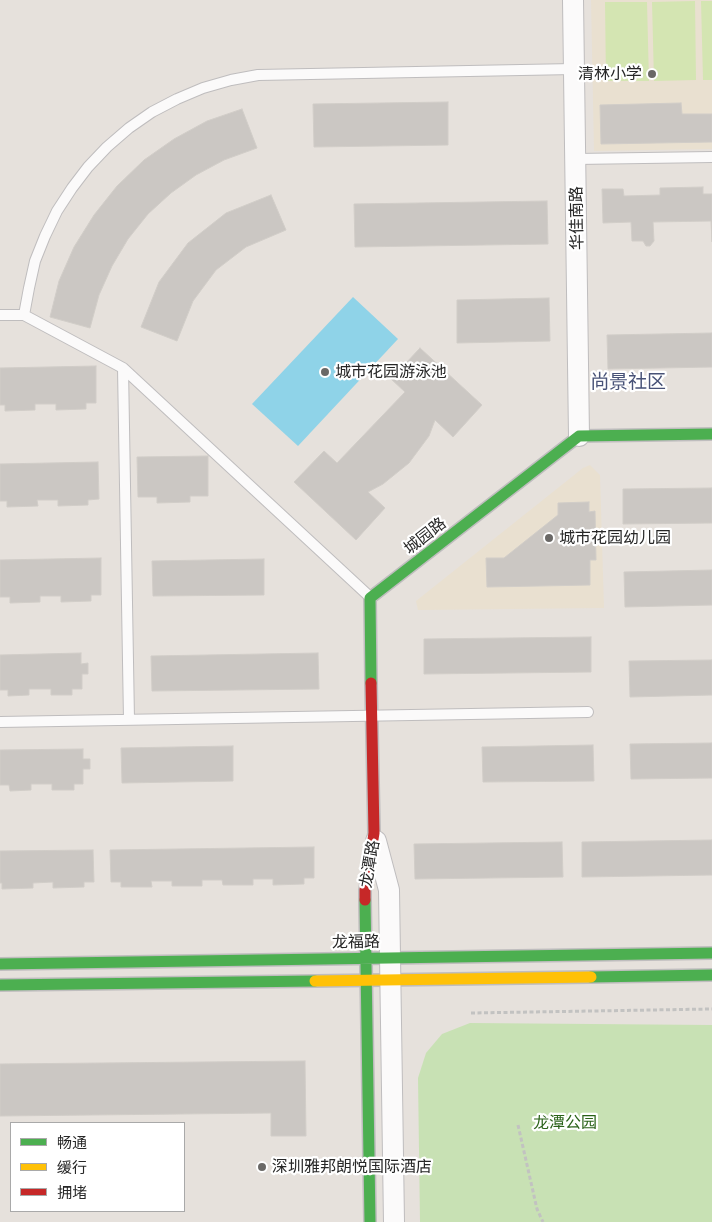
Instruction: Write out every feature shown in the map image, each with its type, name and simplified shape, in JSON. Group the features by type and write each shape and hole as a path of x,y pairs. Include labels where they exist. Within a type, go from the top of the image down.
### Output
{"street":[{"name":"华佳南路","path":"573,0 579,436"},
{"path":"579,436 712,434"},
{"name":"城园路","path":"370,598 579,436"},
{"path":"370,598 374,833"},
{"name":"龙潭路","path":"374,833 389,890 394,1222"},
{"name":"龙潭路","path":"370,1222 364,890 374,833"},
{"path":"17,952 36,954 54,963"},
{"name":"龙福路","path":"0,964 712,953"},
{"path":"0,985 712,975"}],"lane":[{"path":"24,315 35,262 57,211 72,188 88,166 129,128 152,112 177,99 203,88 230,80 258,75 574,69"},
{"path":"576,159 712,157"},
{"path":"0,315 24,315 124,368 370,598"},
{"path":"124,368 129,720"},
{"path":"0,722 588,712"}],"path":[{"path":"471,1013 712,1009"},
{"path":"518,1125 537,1209 543,1222"}],"shaded area":[{"name":"清林小学","path":"591,0 712,0 712,149 594,151"},
{"name":"城市花园幼儿园","path":"590,465 600,475 604,608 418,610 416,601 583,468"}],"green space":[{"path":"695,1 696,80 654,81 652,2"},
{"path":"701,1 712,1 712,80 703,80"},
{"path":"605,2 647,2 649,81 606,81"},
{"name":"龙潭公园","path":"470,1023 712,1025 712,1222 420,1222 418,1078 426,1053 442,1034"}],"water":[{"name":"城市花园游泳池","path":"353,297 398,339 298,446 252,404"}],"building":[{"path":"448,102 448,145 314,147 313,104"},
{"path":"681,103 682,114 712,114 712,142 601,144 600,105"},
{"path":"242,109 257,148 224,160 196,175 171,193 148,214 128,239 112,266 99,295 90,328 50,317 59,281 74,247 94,215 117,186 144,160 174,139 207,121"},
{"path":"703,187 703,194 712,194 712,242 711,221 653,222 654,241 650,246 646,246 643,241 632,241 631,222 603,223 602,189 623,189 624,196 660,195 660,188"},
{"path":"271,195 286,230 246,247 216,270 193,301 177,341 141,327 159,282 188,243 226,213"},
{"path":"547,201 548,244 355,247 354,204"},
{"path":"549,298 550,341 457,343 457,300"},
{"path":"712,333 712,367 608,369 607,335"},
{"path":"420,348 482,405 453,437 435,420 429,436 409,463 383,484 368,492 385,508 356,540 294,482 324,451 337,463 405,392 391,379"},
{"path":"96,366 96,403 86,403 86,409 56,410 56,404 35,404 35,410 5,411 5,405 0,405 0,368"},
{"path":"208,456 208,496 190,496 190,502 157,503 157,497 138,497 137,457"},
{"path":"98,462 99,499 88,500 88,505 58,506 58,500 37,500 38,506 7,507 7,501 0,501 0,464"},
{"path":"712,488 712,523 623,524 623,489"},
{"path":"589,502 589,512 595,511 596,560 590,560 590,585 487,587 486,558 504,558 558,515 558,503"},
{"path":"101,558 101,595 91,595 91,601 61,602 61,596 40,596 40,602 10,603 10,597 0,597 0,560"},
{"path":"264,559 264,595 153,596 152,561"},
{"path":"712,570 712,605 625,607 624,572"},
{"path":"591,637 591,672 424,674 424,639"},
{"path":"81,653 81,664 88,663 88,674 82,674 82,689 72,689 72,695 51,695 51,689 29,689 29,695 8,696 8,690 0,690 0,655"},
{"path":"318,653 319,689 152,691 151,656"},
{"path":"712,660 712,695 630,697 629,661"},
{"path":"712,743 712,778 631,779 630,744"},
{"path":"593,745 594,781 483,782 482,747"},
{"path":"233,746 233,781 122,783 121,748"},
{"path":"83,749 83,759 90,759 90,769 83,769 83,784 74,784 74,790 52,790 52,784 31,784 31,790 10,791 9,785 0,785 0,750"},
{"path":"712,840 712,875 582,877 582,842"},
{"path":"562,842 563,877 415,879 414,844"},
{"path":"314,847 314,878 304,878 304,884 273,885 273,879 253,879 253,885 223,885 222,880 202,880 202,886 172,886 172,881 151,881 152,887 121,887 121,882 111,882 110,850"},
{"path":"93,850 94,882 84,882 84,887 53,888 53,882 33,883 33,888 2,889 2,883 0,883 0,851"},
{"path":"305,1061 306,1136 271,1136 271,1113 0,1116 0,1064"}],"traffic: fast":[{"path":"371,683 370,598 579,436 712,434"},
{"path":"365,900 370,1222"},
{"path":"0,964 712,953"},
{"path":"591,977 712,975"},
{"path":"0,985 315,981"}],"traffic: slow":[{"path":"315,981 591,977"}],"traffic: jam":[{"path":"365,900 374,833 371,683"}],"place":[{"name":"清林小学","path":"652,74"},
{"name":"城市花园游泳池","path":"325,372"},
{"name":"城市花园幼儿园","path":"549,538"},
{"name":"深圳雅邦朗悦国际酒店","path":"262,1167"}],"district":[{"name":"尚景社区","path":"628,382"}]}
